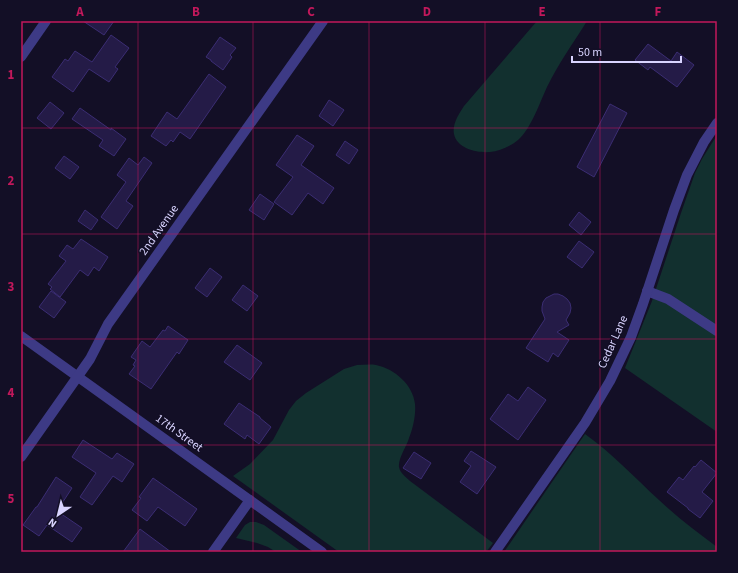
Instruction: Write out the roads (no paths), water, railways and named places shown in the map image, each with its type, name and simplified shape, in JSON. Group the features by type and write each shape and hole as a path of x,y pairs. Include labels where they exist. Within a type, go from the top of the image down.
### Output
{"street":[{"path":"21,57 46,21"},
{"name":"2nd Avenue","path":"21,457 93,354 111,321 323,21"},
{"name":"Cedar Lane","path":"495,552 585,423 617,368 631,337 674,210 688,175 701,148 717,123"},
{"path":"647,291 668,299 717,331"},
{"name":"17th Street","path":"21,336 322,552"},
{"path":"213,552 250,500"}]}
